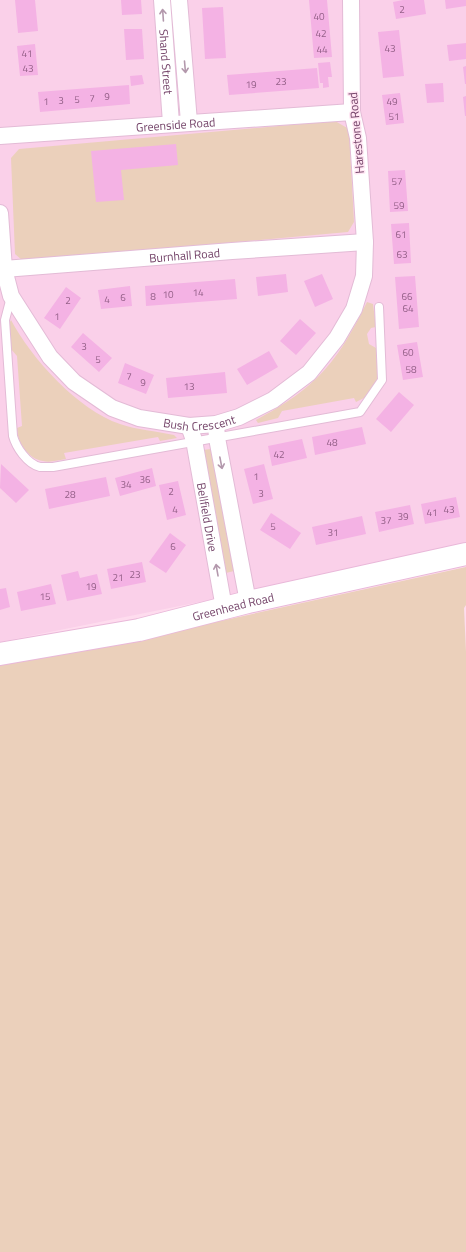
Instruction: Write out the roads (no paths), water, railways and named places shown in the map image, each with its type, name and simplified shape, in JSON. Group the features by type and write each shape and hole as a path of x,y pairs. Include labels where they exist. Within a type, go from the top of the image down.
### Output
{"street":[{"name":"Shand Street","path":"162,0 171,123"},
{"name":"Shand Street","path":"179,0 189,122"},
{"name":"Harestone Road","path":"350,0 352,112 358,138 365,242"},
{"name":"Greenside Road","path":"0,136 171,123 352,112"},
{"name":"Bush Crescent","path":"0,214 1,246 4,269 11,296 50,357 74,382 112,408 139,418 192,433 216,431 239,417 273,400 309,373 337,338 354,309 364,276 365,242"},
{"name":"Burnhall Road","path":"4,269 232,250 365,242"},
{"name":"Bellfield Drive","path":"216,431 248,602"},
{"name":"Bellfield Drive","path":"192,433 224,608"},
{"name":"Greenhead Road","path":"0,654 139,630 248,602 466,554"}],"lane":[{"path":"11,296 5,320 13,436 16,446 25,456 39,466 53,467 192,433"},
{"path":"216,431 360,412 382,380 379,307"}]}
